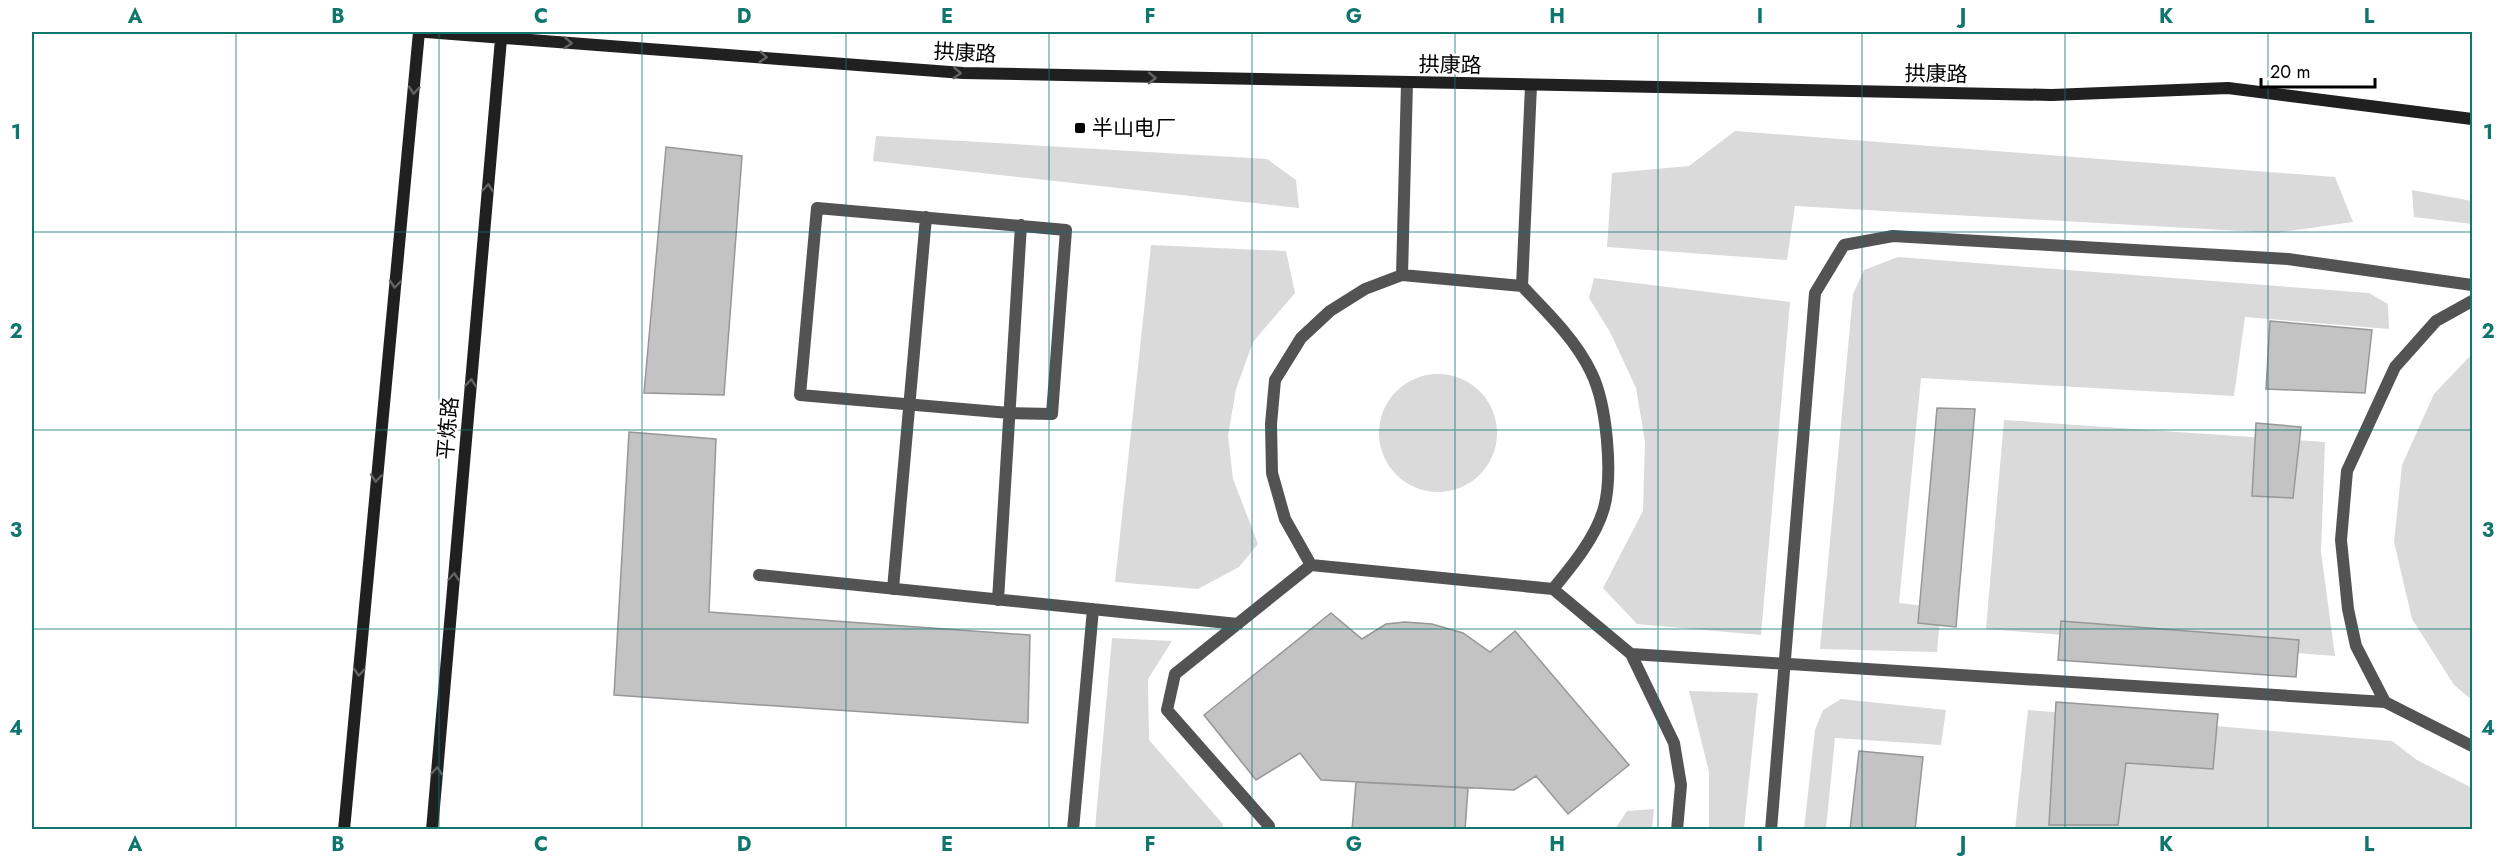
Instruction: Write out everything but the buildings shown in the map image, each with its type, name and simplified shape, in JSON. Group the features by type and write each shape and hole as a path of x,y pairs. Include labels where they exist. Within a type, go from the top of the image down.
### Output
{"main road":[{"path":"344,830 419,32"},
{"name":"拱康路","path":"426,32 504,35 963,74 2052,96 2228,88 2472,119"},
{"name":"平炼路","path":"432,830 504,35"}],"lane":[{"path":"1402,275 1407,83"},
{"path":"1522,286 1531,86"},
{"path":"817,208 926,217 1066,230 1052,414 1009,413 800,395 817,208"},
{"path":"893,589 926,217"},
{"path":"998,600 1021,225"},
{"path":"1771,830 1815,293 1844,245 1893,236 2288,259 2472,285"},
{"path":"1311,565 1285,519 1272,473 1271,424 1275,380 1301,338 1330,311 1365,289 1402,275 1522,286 1559,325 1591,372 1606,420 1608,465 1604,508 1581,556 1553,589"},
{"path":"2385,702 2356,646 2348,609 2341,540 2347,471 2395,367 2436,321 2472,302"},
{"path":"1269,830 1269,826 1167,710 1175,674 1311,565 1553,589 1631,654 1674,743 1681,785 1677,830"},
{"path":"759,575 1238,624"},
{"path":"1073,830 1093,609"},
{"path":"1631,654 2385,702 2472,746"}],"shaded area":[{"path":"1735,131 2335,177 2353,222 2276,233 1795,206 1787,260 1607,247 1612,173 1689,166"},
{"path":"876,136 1267,159 1296,180 1299,208 873,161"},
{"path":"2412,190 2472,201 2472,224 2414,217"},
{"path":"1151,245 1286,251 1295,293 1253,342 1236,389 1228,436 1233,479 1258,544 1239,567 1198,589 1115,582"},
{"path":"1898,257 2369,293 2388,304 2389,329 2245,317 2234,396 1921,378 1899,603 1941,608 1937,652 1820,649 1853,294 1864,270"},
{"path":"1594,278 1790,302 1761,635 1637,624 1603,588 1643,511 1645,441 1636,388 1610,332 1589,298"},
{"path":"2472,354 2472,700 2454,685 2412,619 2394,542 2402,465 2434,394"},
{"path":"1438,374 1461,378 1480,391 1493,410 1497,433 1493,456 1480,475 1461,488 1438,492 1415,488 1396,475 1383,456 1379,433 1383,410 1396,391 1415,378"},
{"path":"2004,420 2325,442 2321,552 2335,656 1986,629"},
{"path":"1112,638 1172,641 1148,679 1149,740 1223,824 1222,829 1095,829"},
{"path":"1689,691 1758,693 1744,829 1709,829 1709,772"},
{"path":"1841,699 1946,710 1941,745 1835,738 1826,829 1804,829 1815,730 1823,710"},
{"path":"2028,710 2392,741 2417,760 2472,788 2472,829 2015,830"},
{"path":"1654,809 1652,829 1615,829 1627,811"}],"place":[{"name":"半山电厂","path":"1080,128"}]}
